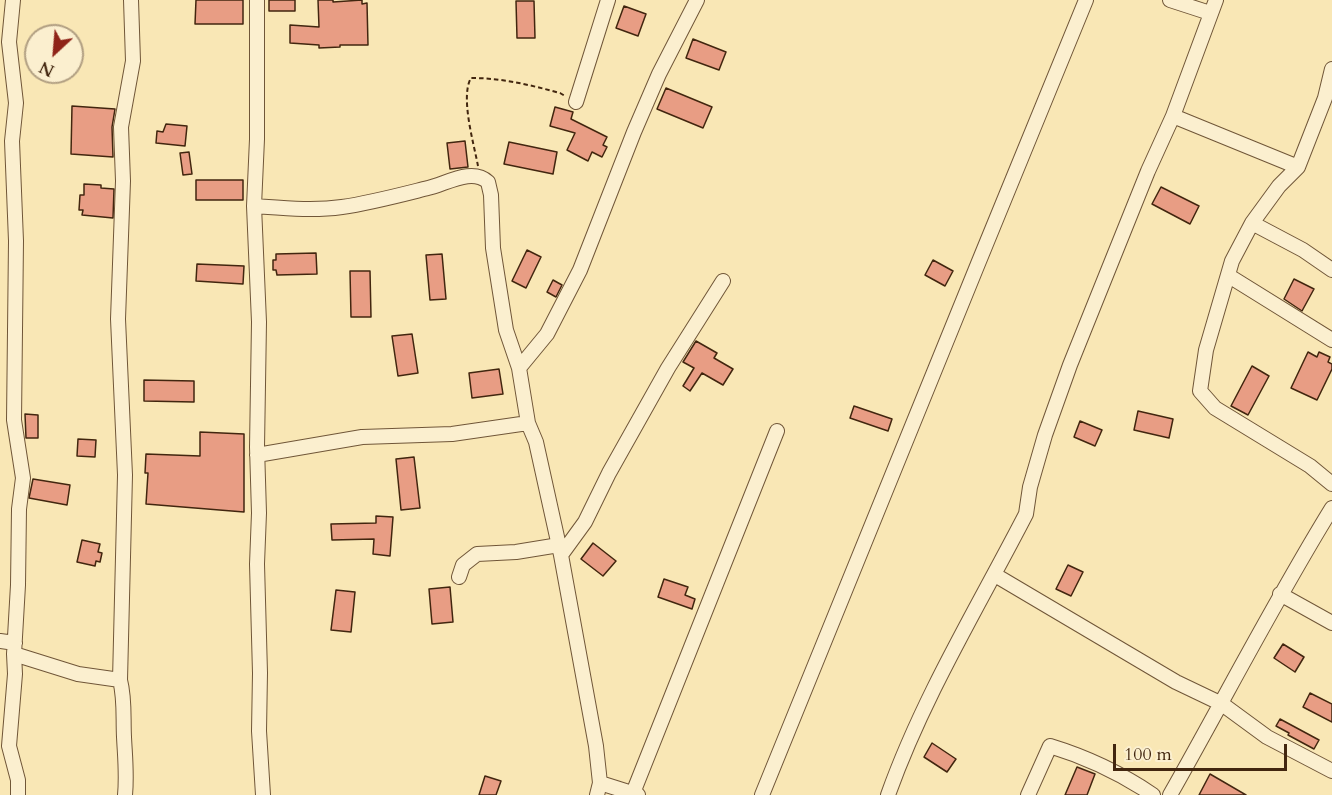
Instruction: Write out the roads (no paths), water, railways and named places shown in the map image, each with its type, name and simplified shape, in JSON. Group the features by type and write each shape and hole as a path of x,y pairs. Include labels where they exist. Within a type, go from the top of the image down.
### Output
{"street":[{"path":"13,0 9,42 16,103 12,141 16,241 14,420 16,448 23,478 19,508 15,674 9,746 18,780 18,795"},
{"path":"125,795 127,755 124,739 124,693 120,680 125,475 118,319 123,181 121,127 133,61 131,0"},
{"path":"257,0 258,129 254,206 259,322 257,564 259,731 263,795"},
{"path":"576,102 608,0"},
{"path":"519,368 547,334 580,270 659,74 697,0"},
{"path":"762,795 878,503 987,245 1086,0"},
{"path":"888,795 900,762 934,688 1026,514 1030,487 1045,435 1070,365 1197,56 1213,7 1170,0"},
{"path":"1332,69 1325,98 1298,167 1279,186 1252,223 1232,261 1206,350 1200,391 1215,408 1310,466 1332,484"},
{"path":"1173,116 1298,167"},
{"path":"254,206 311,209 342,207 470,176 480,176 488,182 491,195 493,248 506,330 519,368 528,423 536,442 560,550 596,746 598,789 635,794 777,431"},
{"path":"1252,223 1304,250 1332,270"},
{"path":"1229,276 1332,340"},
{"path":"459,577 463,565 477,554 560,550 585,522 609,473 669,368 723,281"},
{"path":"257,455 362,437 453,434 528,423"},
{"path":"1170,795 1222,704 1280,594 1332,508"},
{"path":"995,575 1176,682 1222,704 1267,737 1332,771"},
{"path":"1280,594 1332,623"},
{"path":"0,641 78,674 120,680"},
{"path":"1028,795 1050,746 1077,754 1153,795"}]}
